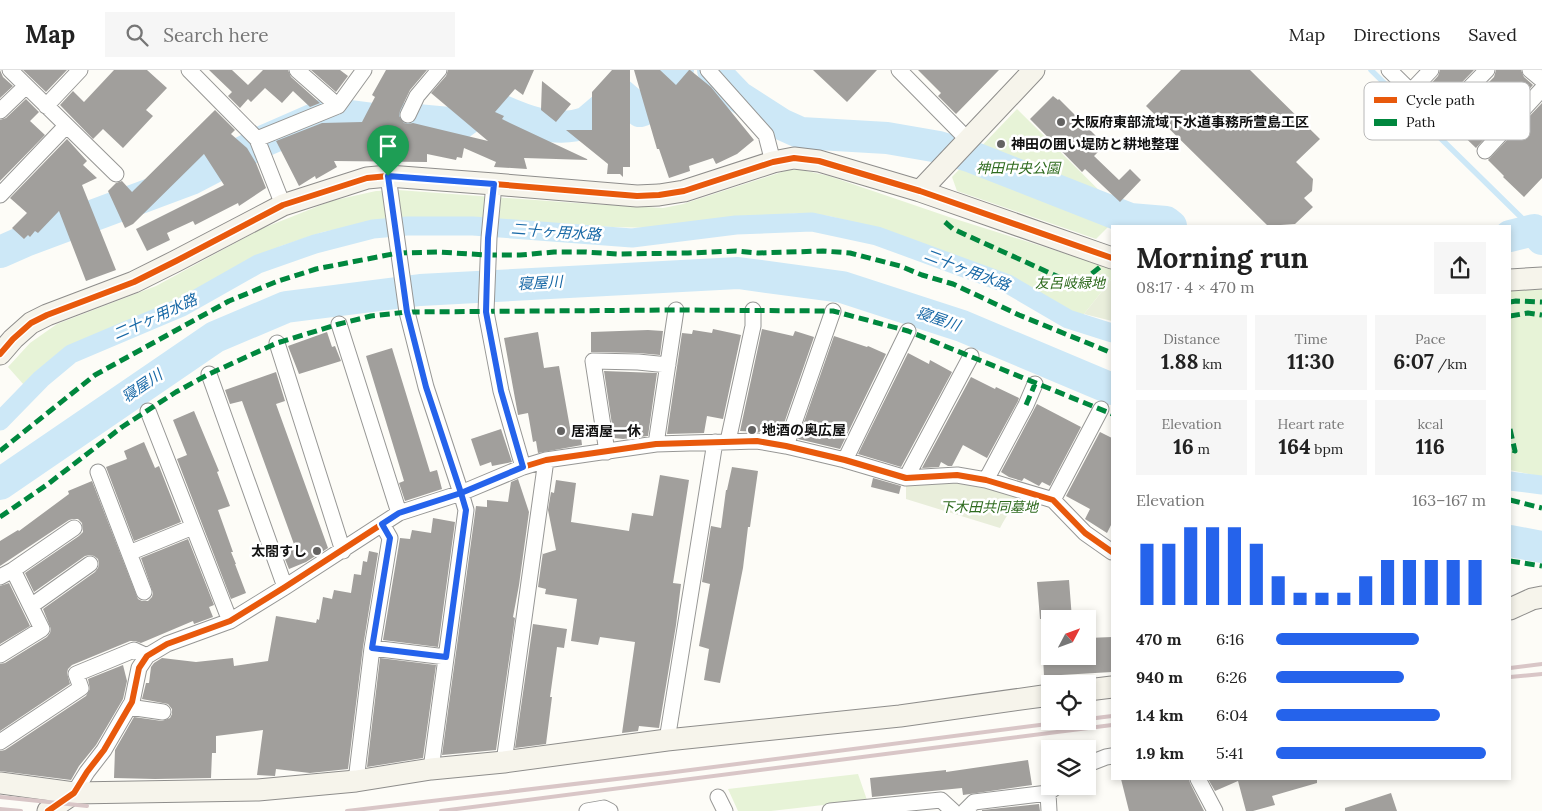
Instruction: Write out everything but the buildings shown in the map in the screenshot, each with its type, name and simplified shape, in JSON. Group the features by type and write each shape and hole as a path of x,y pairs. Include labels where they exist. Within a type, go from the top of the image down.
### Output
{"street":[{"path":"10,70 116,174"},
{"path":"46,106 80,70"},
{"path":"189,70 259,142 282,206"},
{"path":"297,70 338,106"},
{"path":"259,142 338,106 364,70"},
{"path":"408,115 417,96 439,70"},
{"path":"709,70 766,135 773,162"},
{"path":"899,70 969,141"},
{"path":"920,191 1034,70"},
{"path":"1389,70 1402,82"},
{"path":"1420,82 1431,70"},
{"path":"1475,82 1487,70"},
{"path":"1530,70 1542,80"},
{"path":"0,111 26,86"},
{"path":"1530,102 1542,89"},
{"path":"0,195 66,126"},
{"path":"1485,150 1494,140"},
{"path":"0,354 31,323 134,282 282,206 352,182 388,176 494,191 637,196 684,191 773,162 794,158 819,161 920,191 1111,258"},
{"path":"388,176 406,305 426,387 466,510 431,768"},
{"path":"494,191 488,238 486,312 501,391 523,467"},
{"path":"1511,280 1542,278"},
{"path":"656,444 676,310"},
{"path":"667,740 721,441 752,326 753,310"},
{"path":"786,446 833,311"},
{"path":"338,324 399,513"},
{"path":"845,460 908,331"},
{"path":"277,343 342,551"},
{"path":"906,478 971,356"},
{"path":"606,452 593,361 668,365"},
{"path":"209,374 285,587"},
{"path":"986,480 1026,405 1035,384"},
{"path":"1053,500 1101,409"},
{"path":"148,412 230,621"},
{"path":"48,811 74,793 104,750 132,702 139,668 147,656 167,644 230,621 399,513 461,493 523,467 546,460 656,444 757,441 845,460 906,478 957,475 986,480 1053,500 1085,533 1111,547"},
{"path":"504,762 546,460"},
{"path":"98,472 144,592"},
{"path":"356,781 372,648 390,538 382,524"},
{"path":"129,553 193,527"},
{"path":"0,655 42,629 31,606 6,574 74,528"},
{"path":"31,606 90,564"},
{"path":"1511,609 1532,599 1542,597"},
{"path":"372,648 446,657"},
{"path":"0,742 81,688 76,674 134,650 147,656"},
{"path":"1096,689 1111,687"},
{"path":"0,783 74,793 258,790 356,781 431,768 504,762 667,740 900,716 1041,697"},
{"path":"129,707 163,712"},
{"path":"1096,761 1111,756"},
{"path":"1199,780 1215,811"},
{"path":"965,811 974,802 1041,792"},
{"path":"1049,811 1052,795"},
{"path":"718,797 725,811"},
{"path":"830,811 941,800 953,811"},
{"path":"587,811 604,808 610,811"}],"green space":[{"name":"神田中央公園","path":"1017,109 1122,213 1096,239 957,191 952,177"},
{"name":"友呂岐緑地","path":"788,170 802,170 829,176 1111,269 1111,280 1084,314 1073,314 1006,274 861,224 829,216 798,213 657,228 482,219 399,217 323,232 281,246 253,259 148,316 97,334 78,344 47,364 24,385 8,367 30,343 57,324 156,286 261,229 331,201 376,191 398,190 663,208 683,204"},
{"path":"1111,280 1111,321 1084,314"},
{"path":"1511,287 1542,287 1542,477 1511,470"},
{"name":"下木田共同墓地","path":"961,483 1031,497 1031,504 1011,511 1000,528 906,499 906,486"},
{"path":"858,774 867,800 771,811 738,811 728,789"}],"waterway":[{"path":"0,252 191,179 264,141 328,113 374,119 406,119 460,124 483,102 520,118 547,126 574,126 587,122 620,94 640,111 643,110 662,92 678,70"},
{"path":"713,70 739,97 781,124 801,133 887,138 939,147 972,157 1130,219 1166,222 1170,225"},
{"path":"1371,70 1383,82"},
{"path":"1442,140 1534,230"},
{"name":"二十ヶ用水路","path":"0,421 41,379 71,354 182,307 258,264 315,244 373,229 407,226 473,226 632,238 736,225 812,222 877,236 1008,284 1068,319 1111,333"},
{"path":"1511,236 1534,230 1542,239"},
{"name":"寝屋川","path":"0,484 215,337 286,307 420,290 738,273 842,287 962,326 1111,389"},
{"name":"二十ヶ用水路","path":"1511,481 1542,485"},
{"name":"寝屋川","path":"1511,541 1542,547"}],"railway":[{"path":"1511,668 1542,664"},
{"path":"1511,677 1542,674"},
{"path":"1096,718 1111,716"},
{"path":"347,811 667,773 1041,725"},
{"path":"441,811 1111,725"},
{"path":"0,797 87,806"},
{"path":"0,809 21,811"}],"marked path":[{"path":"945,222 953,229 1074,284 1079,284 1100,267"},
{"path":"0,451 95,375 229,301 278,281 316,269 398,253 438,252 488,255 554,252 618,254 823,251 850,253 900,266 953,284 1019,315 1111,353"},
{"path":"1511,302 1542,302"},
{"path":"0,517 48,484 122,427 176,392 209,374 277,343 371,316 407,312 833,311 908,331 1111,414"},
{"path":"1511,316 1528,313 1542,315"},
{"path":"1026,405 1035,384"},
{"path":"1511,433 1515,451 1511,449"},
{"path":"1511,500 1542,508"},
{"path":"1511,561 1542,566"}],"cycle path":[{"path":"0,354 31,323 47,315 134,282 283,205 367,178 388,176 637,196 684,191 773,162 794,158 819,161 920,191 1111,258"},
{"path":"48,811 74,793 104,750 132,702 139,668 147,656 167,644 230,621 399,513 461,493 523,467 546,460 656,444 757,441 845,460 906,478 957,475 986,480 1053,500 1085,533 1111,551"}],"place":[{"name":"大阪府東部流域下水道事務所萱島工区","path":"1061,122"},
{"name":"神田の囲い堤防と耕地整理","path":"1001,144"},
{"name":"地酒の奥広屋","path":"752,430"},
{"name":"居酒屋一休","path":"561,431"},
{"name":"太閤すし","path":"317,551"}],"route":[{"path":"388,176 407,312 426,387 461,493 399,513 382,524 390,538 372,648 446,657 466,510 461,493 523,467 501,391 486,312 488,238 494,184 388,176"}]}
